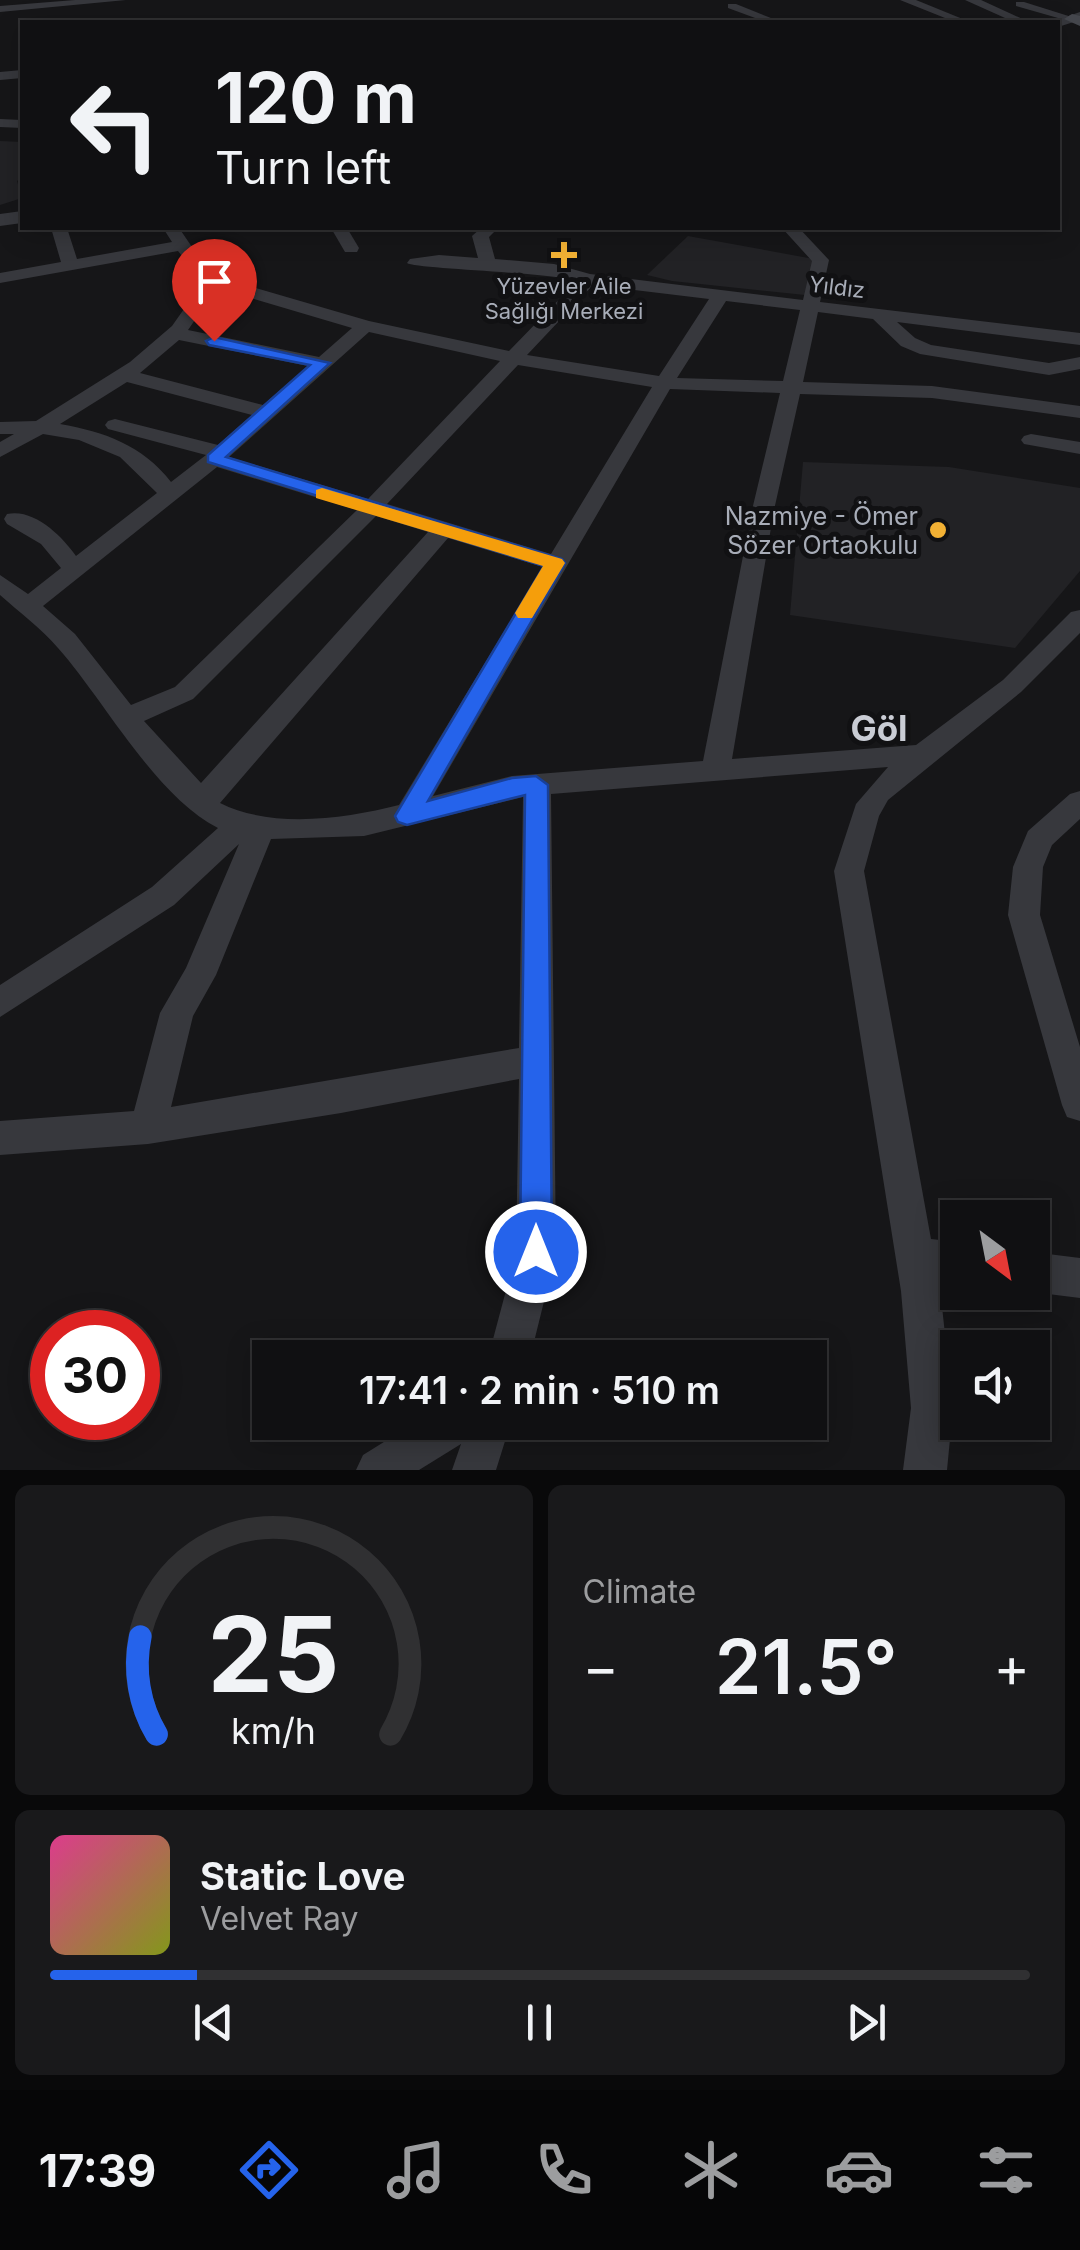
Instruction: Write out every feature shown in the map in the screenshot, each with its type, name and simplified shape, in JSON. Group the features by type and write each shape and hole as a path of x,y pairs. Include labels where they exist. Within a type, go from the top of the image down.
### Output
{"street":[{"path":"0,8 120,0"},
{"path":"906,0 959,20"},
{"path":"971,0 1014,20"},
{"path":"1020,4 1072,20"},
{"path":"732,6 770,20"},
{"path":"60,230 70,265"},
{"path":"172,230 212,281 365,326 514,358 664,383 932,392 1080,412"},
{"path":"339,230 351,248"},
{"path":"488,230 480,236 489,267"},
{"path":"716,769 763,510 821,260 792,230"},
{"path":"0,278 182,245"},
{"name":"Yıldız","path":"416,263 438,260 489,267 554,269 589,279 1080,340"},
{"path":"126,718 184,694 370,510 589,279"},
{"path":"0,451 150,359 178,334 212,281"},
{"path":"407,816 555,563 721,296"},
{"path":"879,314 908,342 926,350 1049,368 1080,363"},
{"path":"28,606 217,455 365,326"},
{"path":"178,334 322,363"},
{"path":"123,375 266,412"},
{"path":"115,425 217,455 370,510 555,563"},
{"path":"0,428 40,427 112,442 137,456 170,494"},
{"path":"1032,440 1080,448"},
{"path":"16,519 43,530 60,547 73,570"},
{"path":"201,802 442,530"},
{"path":"0,582 66,640 126,718 201,802 251,827 364,825 512,787 923,754"},
{"path":"925,1470 932,1408 915,1256 849,871 863,811 884,784 1012,686 1080,618"},
{"path":"514,1340 536,1252 536,785"},
{"path":"1080,802 1040,839 1028,866 1024,915 1080,1105"},
{"path":"0,1003 163,896 251,827"},
{"path":"148,1127 177,1013 200,974 251,827"},
{"path":"0,1138 148,1127 341,1097 538,1060"},
{"path":"915,1256 940,1259"},
{"path":"1050,1274 1080,1278"},
{"path":"378,1470 427,1440"},
{"path":"474,1470 484,1440"}],"shaded area":[{"path":"0,141 20,142 20,199 0,205"},
{"path":"688,236 814,259 805,295 647,275"},
{"name":"Nazmiye - Ömer Sözer Ortaokulu","path":"803,462 949,467 1080,488 1080,571 1015,648 790,615"}],"slow traffic":[{"path":"322,494 555,563 525,613"}],"place":[{"name":"Yüzevler Aile Sağlığı Merkezi","path":"564,255"},
{"name":"Nazmiye - Ömer Sözer Ortaokulu","path":"938,530"}],"district":[{"name":"Göl","path":"879,729"}],"route":[{"path":"214,341 322,363 214,458 370,510 555,563 407,816 512,787 536,785 536,1252"}]}
